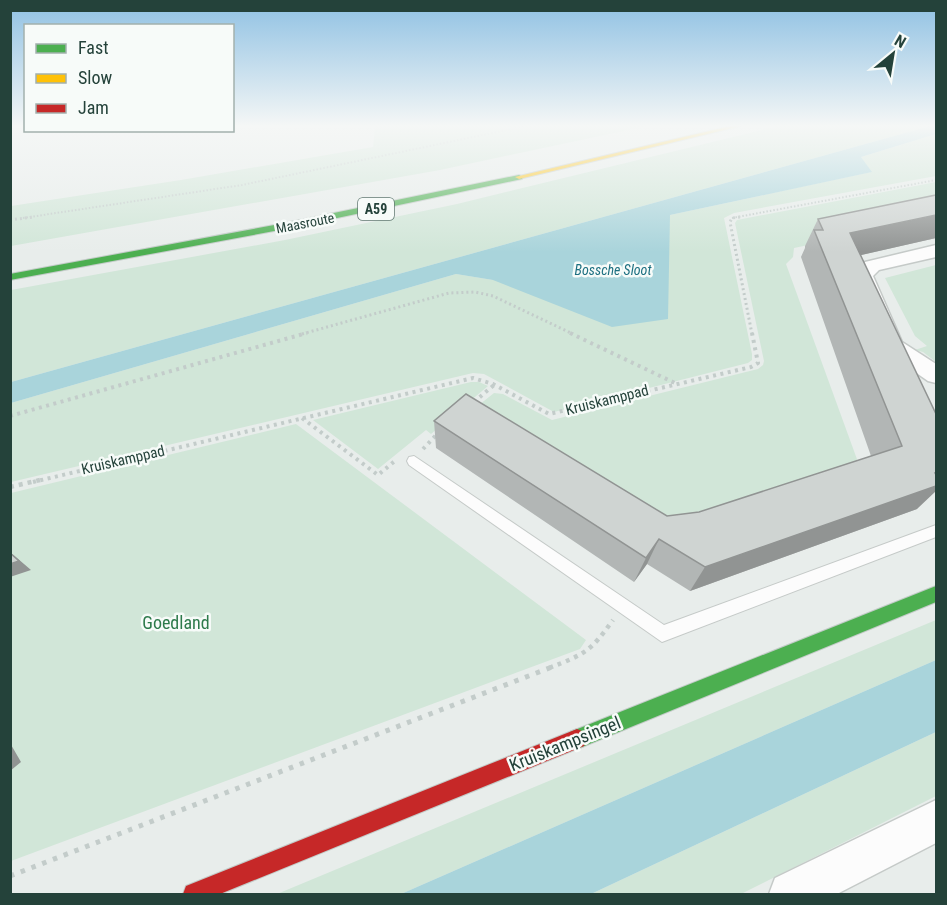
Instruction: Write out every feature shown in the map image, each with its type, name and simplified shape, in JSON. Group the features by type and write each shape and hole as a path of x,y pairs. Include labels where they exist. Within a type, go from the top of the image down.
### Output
{"main road":[{"name":"Maasroute","path":"10,277 390,206 561,168"},
{"name":"Kruiskampsingel","path":"194,894 936,594"}],"street":[{"path":"936,251 872,266 865,270 863,276 893,346 936,375"},
{"path":"790,894 936,821"}],"lane":[{"path":"893,346 903,367"},
{"path":"414,461 662,634 936,531"}],"path":[{"path":"10,220 242,185 323,168"},
{"name":"Kruiskamppad","path":"10,487 473,378 494,385 534,409 549,414 751,367 758,363 730,222 732,218 936,180"},
{"path":"10,417 449,293 476,292 493,296 677,384"},
{"path":"470,406 494,385"},
{"path":"301,418 378,475 404,454 414,461 430,441 446,427"},
{"path":"10,876 581,656 596,643 623,607"}],"green space":[{"path":"249,168 448,168 11,246 11,206"},
{"path":"604,168 778,168 11,382 11,290 285,240 457,204"},
{"path":"868,168 936,168 936,176 734,213 724,218 752,354 752,360 748,363 554,412 484,374 473,373 11,482 11,403 456,274 493,280 670,215 871,172"},
{"path":"936,182 936,218 794,248 793,257 786,264 858,462 657,526 450,428 494,393 503,394 552,420 758,369 764,361 735,223 737,220"},
{"path":"936,265 936,362 923,352 915,350 927,346 915,336 885,278"},
{"path":"479,382 488,386 431,434 426,430 378,469 313,420"},
{"name":"Goedland","path":"296,424 586,640 580,649 11,861 11,493"},
{"path":"936,620 936,660 401,894 277,894"},
{"path":"936,732 936,796 741,894 591,894"}],"water":[{"name":"Bossche Sloot","path":"778,168 869,168 872,172 670,215 668,319 612,327 493,280 456,274 11,403 11,382"},
{"path":"936,660 936,732 591,894 401,894"}],"building":[{"path":"936,195 936,215 850,233 936,414 936,486 705,567 659,539 646,558 434,421 466,394 667,516 699,512 902,446 814,230 823,230 818,219"},
{"path":"10,553 19,561 10,564"}],"traffic: fast":[{"path":"10,277 285,226 519,177"},
{"path":"577,739 936,594"}],"traffic: slow":[{"path":"519,177 557,168"}],"traffic: jam":[{"path":"194,894 577,739"}]}
